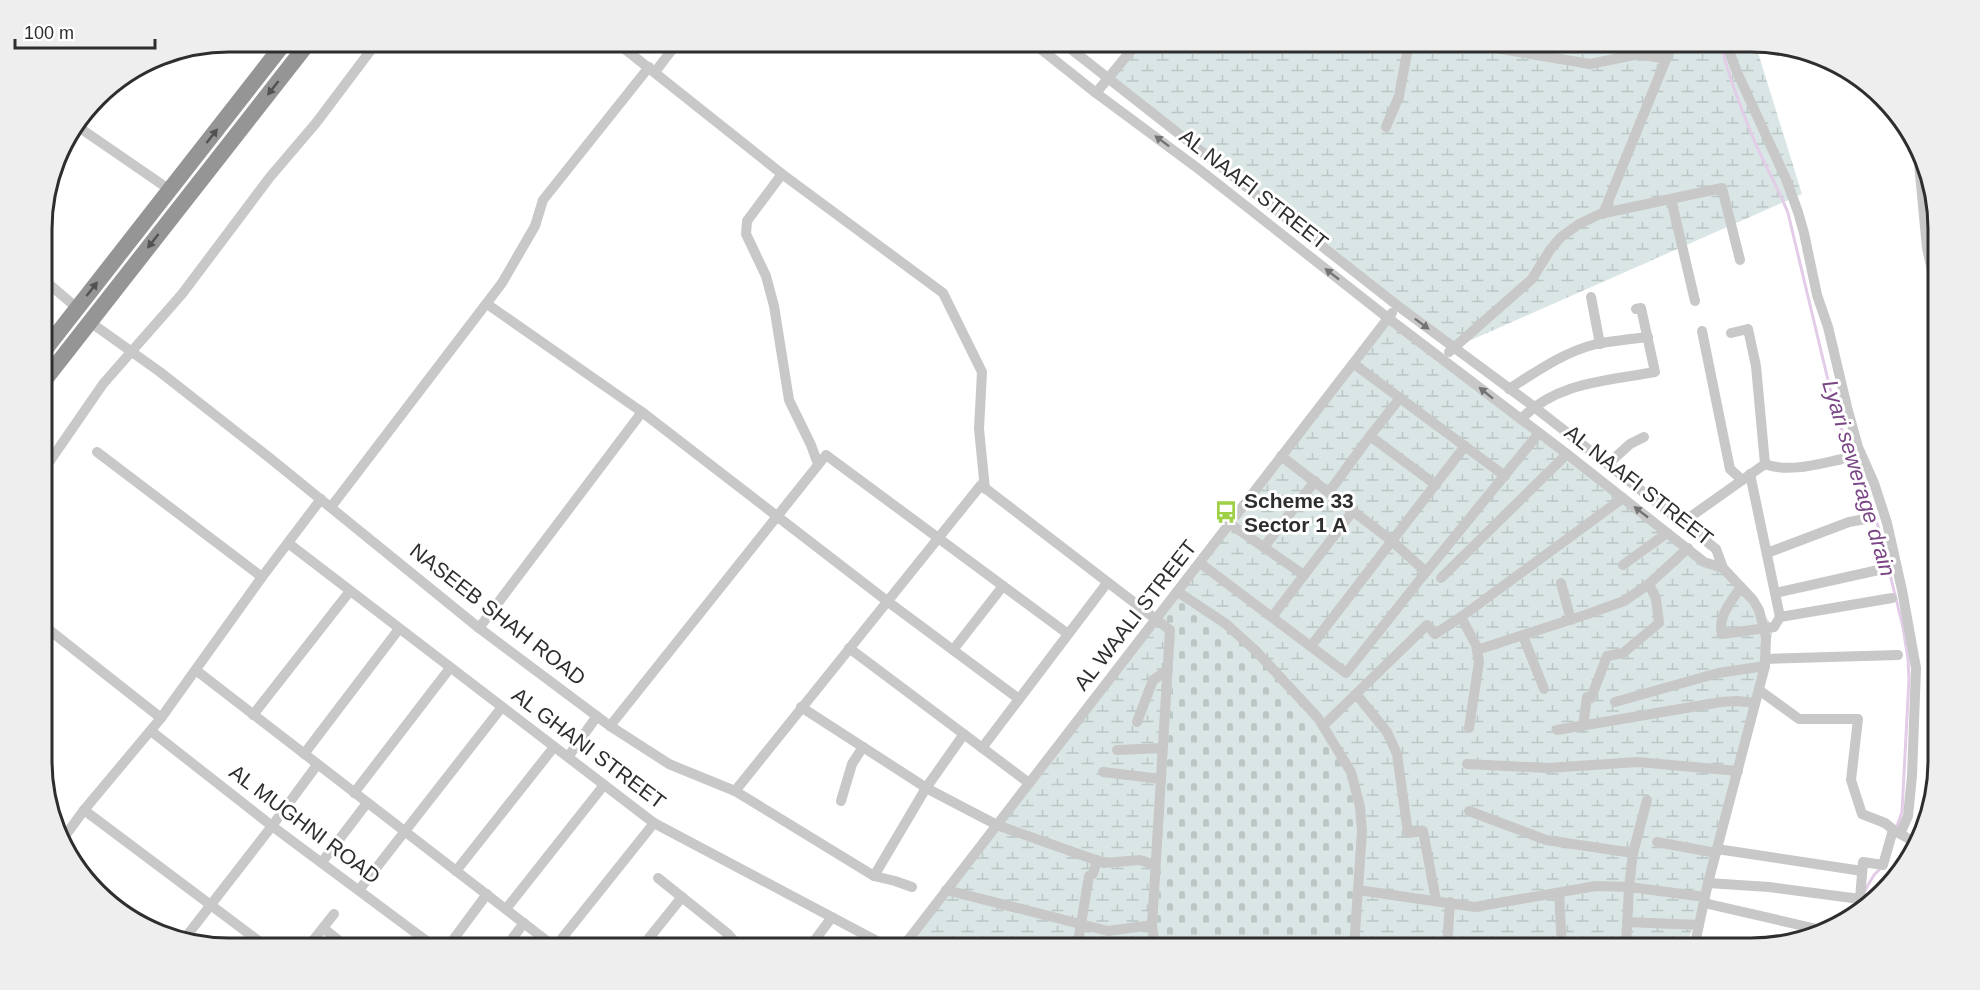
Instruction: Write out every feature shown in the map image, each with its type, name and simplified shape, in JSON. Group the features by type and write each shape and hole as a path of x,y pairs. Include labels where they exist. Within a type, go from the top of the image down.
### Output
{"highway":[{"path":"53,339 276,53"},
{"path":"53,370 300,53"}],"street":[{"name":"AL NAAFI STREET","path":"1045,52 1667,533 1704,561 1723,568"},
{"name":"AL NAAFI STREET","path":"1075,52 1398,306 1533,406 1683,522 1716,549 1723,568"},
{"path":"1096,93 1130,52"},
{"path":"1386,127 1399,96 1406,52"},
{"path":"1520,52 1590,64 1639,54 1666,59"},
{"path":"1603,214 1669,52"},
{"path":"1708,883 1769,887 1860,899 1863,862 1883,865 1897,832 1908,816 1912,776 1916,668 1887,523 1874,483 1858,447 1828,327 1817,295 1798,212 1730,52"},
{"path":"53,457 103,384 182,294 270,177 316,123 369,53"},
{"path":"630,53 782,174 943,293 982,372 979,429 985,489"},
{"path":"331,507 502,283 535,226 543,200 668,53"},
{"path":"83,130 170,190"},
{"path":"782,174 747,221 746,234 766,276 774,306 789,400 812,445 818,464"},
{"path":"1442,358 1532,279 1561,237 1579,224 1603,214 1722,188 1740,260"},
{"path":"1671,199 1695,301"},
{"path":"53,287 77,308"},
{"path":"1591,297 1600,344"},
{"path":"487,304 642,412 887,601 1019,699"},
{"name":"AL WAALI STREET","path":"910,938 1398,306"},
{"path":"1521,419 1533,406 1556,393 1575,386 1655,372 1641,308 1636,309"},
{"name":"NASEEB SHAH ROAD","path":"90,322 160,372 479,628 610,726 669,764 735,790 874,876 912,887"},
{"path":"1731,333 1748,329 1756,366 1765,464"},
{"path":"1702,331 1730,469 1746,477 1767,553 1780,617 1774,627 1722,634 1721,623 1725,612 1741,587"},
{"path":"1509,388 1552,361 1575,351 1600,344 1647,337"},
{"path":"1354,364 1505,476"},
{"path":"1329,492 1400,398"},
{"path":"479,628 642,412"},
{"path":"1200,563 1346,673 1539,433"},
{"path":"1370,436 1436,485"},
{"path":"1608,464 1630,444 1644,436"},
{"path":"1311,646 1466,446"},
{"path":"97,452 262,577"},
{"path":"1441,578 1567,454"},
{"path":"610,726 826,455 1068,634"},
{"path":"1281,456 1392,541 1426,572"},
{"path":"1765,464 1806,466 1842,459"},
{"path":"1683,522 1765,464"},
{"path":"1264,547 1315,481"},
{"path":"735,790 981,485 1170,630 1155,866 1152,925 1154,937"},
{"path":"1323,726 1427,625 1435,634 1623,498"},
{"path":"68,832 197,671 262,577 321,500"},
{"path":"1272,617 1353,511"},
{"path":"1767,553 1849,522 1871,518"},
{"path":"1230,524 1304,575"},
{"path":"1623,565 1667,533"},
{"name":"AL GHANI STREET","path":"288,543 654,823 871,938"},
{"path":"1477,650 1624,601 1649,584 1688,548"},
{"path":"1698,937 1708,883 1765,663 1766,637 1759,610 1753,600 1723,568"},
{"path":"1775,592 1883,569"},
{"path":"982,748 1107,583"},
{"path":"1561,583 1571,620"},
{"path":"1583,726 1587,697 1591,698 1607,656 1623,652 1659,623 1656,599 1649,584"},
{"path":"953,650 1003,586"},
{"path":"253,715 350,591"},
{"path":"1178,592 1226,624 1256,651 1318,718 1351,772 1356,786 1362,831 1355,937"},
{"path":"1780,617 1892,598"},
{"path":"1461,617 1476,645 1479,662 1469,728"},
{"path":"304,754 399,628"},
{"path":"52,632 161,718"},
{"path":"1523,636 1544,689"},
{"path":"849,648 1029,783"},
{"path":"1615,702 1718,673 1765,663 1898,655"},
{"path":"354,793 450,668"},
{"path":"1137,722 1153,680 1168,670"},
{"path":"197,671 544,938"},
{"path":"1759,690 1799,719 1858,719 1851,780 1862,814 1885,823 1909,839"},
{"path":"1356,694 1387,732 1397,754 1408,833 1423,831 1436,900"},
{"path":"1557,730 1721,702 1755,703"},
{"path":"359,890 502,707"},
{"path":"801,707 926,788 997,825 1104,863 1140,860 1155,866"},
{"path":"568,757 597,716"},
{"name":"AL MUGHNI ROAD","path":"151,731 423,938"},
{"path":"874,876 926,788 964,734"},
{"path":"456,871 554,747"},
{"path":"841,801 852,764 862,747"},
{"path":"1117,750 1163,748"},
{"path":"1467,764 1547,768 1638,762 1738,771"},
{"path":"189,932 317,765"},
{"path":"1103,772 1161,779"},
{"path":"506,909 604,785"},
{"path":"1626,937 1629,887 1634,853 1647,800"},
{"path":"322,862 367,803"},
{"path":"84,810 255,938"},
{"path":"1469,812 1546,840 1634,853"},
{"path":"563,938 654,823"},
{"path":"1657,842 1862,871"},
{"path":"1079,937 1089,876 1093,873 1097,860"},
{"path":"658,878 730,938"},
{"path":"1358,890 1475,907 1596,886 1629,887 1705,900 1809,927"},
{"path":"946,890 1108,931 1152,925"},
{"path":"1559,893 1561,937"},
{"path":"454,938 486,894"},
{"path":"649,938 682,897"},
{"path":"1448,937 1450,902"},
{"path":"315,938 334,914"},
{"path":"817,938 832,917"},
{"path":"1627,922 1699,925"},
{"path":"513,938 524,923"},
{"path":"323,928 335,938"}],"green space":[{"path":"1130,52 1758,53 1802,194 1453,348 1109,79"},
{"path":"1388,318 1741,587 1774,627 1716,853 1689,937 910,938"},
{"path":"1183,592 1262,651 1356,771 1365,807 1359,937 1159,937 1157,925 1175,630 1161,620"}],"waterway":[{"name":"Lyari sewerage drain","path":"1723,52 1746,121 1788,213 1833,401 1878,526 1903,627 1909,679 1902,812 1896,829"},
{"name":"Lyari sewerage drain","path":"1864,892 1881,868"}],"place":[{"name":"Scheme 33 Sector 1 A","path":"1226,512"}]}
